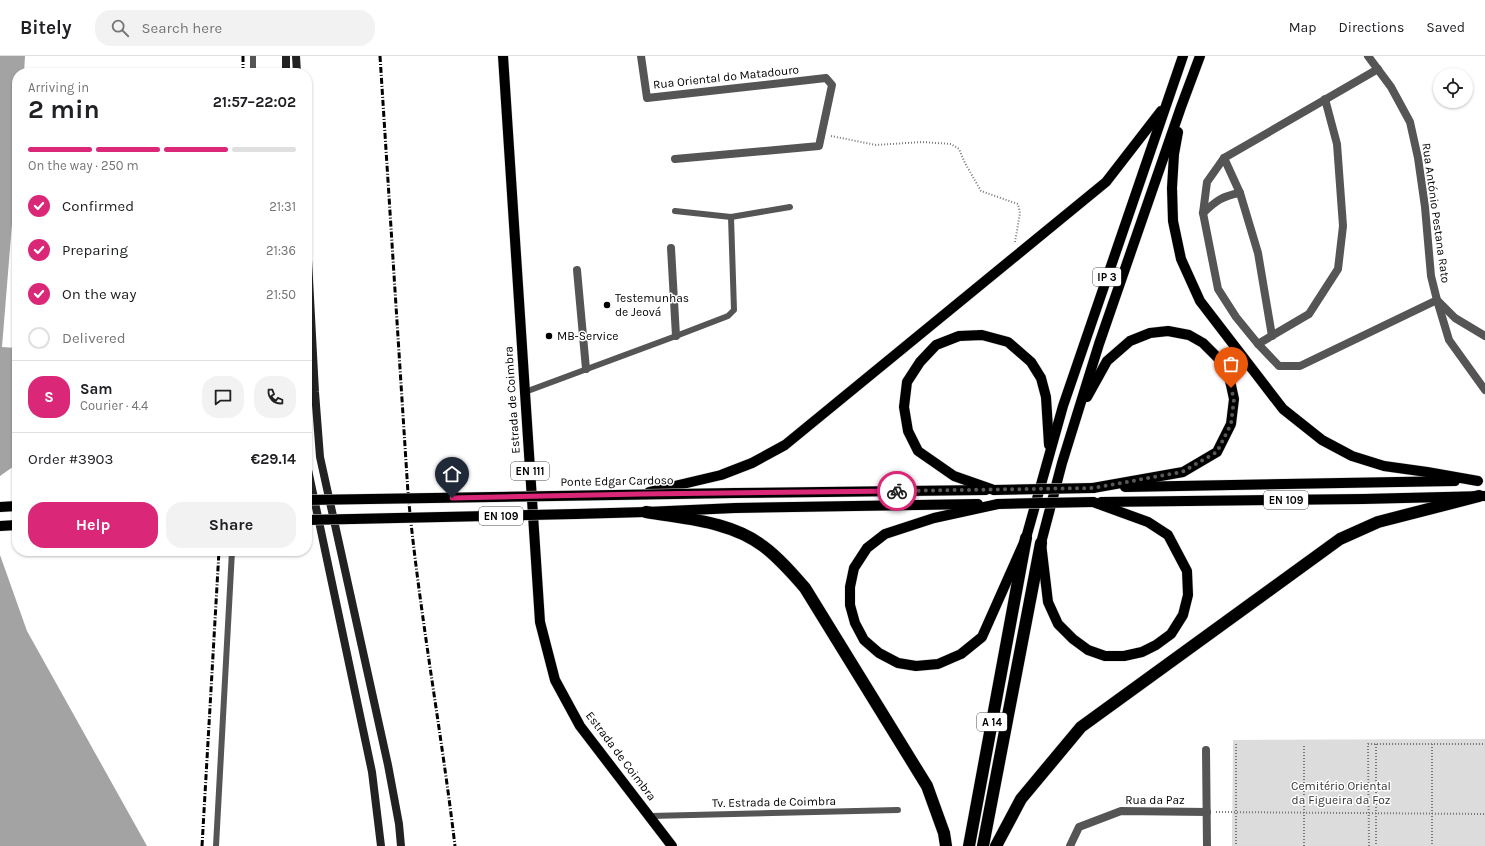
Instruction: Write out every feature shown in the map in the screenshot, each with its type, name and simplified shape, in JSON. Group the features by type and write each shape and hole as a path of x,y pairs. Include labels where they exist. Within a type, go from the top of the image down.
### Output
{"highway":[{"path":"996,846 1021,799 1082,727 1340,539 1378,522 1482,496"},
{"path":"646,512 720,525 742,534 763,546 787,567 805,588 927,786 944,833 946,846"},
{"name":"A 14","path":"969,846 1026,538"},
{"name":"A 14","path":"983,846 1041,543"}],"main road":[{"path":"286,56 286,68"},
{"path":"296,56 297,68"},
{"name":"Estrada de Coimbra","path":"503,56 540,622 555,680 580,726 672,846"},
{"name":"IP 3","path":"1026,538 1063,406 1183,56"},
{"name":"IP 3","path":"1041,543 1076,416 1200,56"},
{"path":"642,494 722,475 752,463 786,445 1106,182 1166,105"},
{"path":"1182,107 1174,154 1172,188 1173,222 1181,258 1200,301 1283,409 1322,440 1352,456 1384,466 1482,481"},
{"path":"1076,416 1107,361 1130,341 1150,333 1168,331 1189,335 1203,343 1218,358 1229,376 1234,399 1231,424 1217,452 1182,472 1093,488"},
{"path":"312,335 320,457 388,765 399,824 401,846"},
{"path":"994,490 954,476 918,451 908,431 904,407 907,382 920,362 936,345 960,336 982,335 1008,342 1031,362 1041,378 1046,396 1050,453"},
{"name":"EN 109","path":"994,490 1482,481"},
{"path":"312,489 372,772 381,846"},
{"name":"Ponte Edgar Cardoso","path":"312,500 994,490"},
{"name":"EN 109","path":"312,520 646,512 735,508 1482,496"},
{"path":"1041,543 1048,602 1058,624 1073,639 1088,650 1105,656 1124,656 1142,652 1166,638 1171,634 1184,615 1188,595 1187,571 1177,551 1168,535 1148,522 1093,502"},
{"path":"998,504 934,518 885,534 866,548 854,568 850,587 850,605 855,623 864,640 879,653 898,663 916,666 938,664 961,654 982,637 1026,538"},
{"path":"0,507 12,506"},
{"path":"0,526 12,525"}],"street":[{"name":"Rua Oriental do Matadouro","path":"641,56 647,98 826,78 832,85 822,135"},
{"name":"Rua António Pestana Rato","path":"1368,56 1391,87 1410,122 1418,158 1425,207 1431,276 1437,300 1456,318 1485,336"},
{"path":"1378,68 1224,158 1207,182 1203,213 1218,289 1236,317 1258,344 1279,366 1300,366 1437,300 1449,340 1485,390"},
{"path":"1258,344 1309,314 1338,269 1343,226 1337,144 1325,99"},
{"path":"675,159 819,146 822,135"},
{"path":"1224,158 1240,193 1258,253 1272,336"},
{"path":"1203,213 1216,201 1228,195 1240,193"},
{"path":"671,248 676,336"},
{"path":"577,270 586,369"},
{"path":"1206,750 1207,846"},
{"name":"Rua da Paz","path":"1070,846 1079,827 1121,811 1206,812"}],"lane":[{"path":"253,56 253,68"},
{"path":"675,211 731,217 790,207"},
{"path":"525,392 728,316 734,310 731,217"},
{"path":"216,846 232,556"},
{"name":"Tv. Estrada de Coimbra","path":"650,816 898,810"}],"path":[{"path":"822,135 837,136 876,145 922,142 951,144 959,149 981,191 1018,204 1020,213 1019,225 1011,260"},
{"path":"1236,744 1236,846"},
{"path":"1369,846 1368,744 1485,744"},
{"path":"1376,744 1376,846"},
{"path":"1432,744 1432,846"},
{"path":"1304,745 1304,846"},
{"path":"1206,812 1485,814"}],"green space":[{"name":"Cemitério Oriental da Figueira da Foz","path":"1485,739 1485,846 1232,846 1233,740"}],"shaded area":[{"path":"0,56 25,56 24,68 12,68 12,224 2,347 12,348 12,468 0,476"},
{"path":"0,555 27,631 147,846 0,846"}],"railway":[{"path":"243,56 243,68"},
{"path":"380,56 408,493 418,581 455,846"},
{"path":"202,846 219,556"}],"way so far":[{"path":"897,491 1093,488 1182,472 1217,452 1231,424 1234,399 1231,388"}],"place":[{"name":"Testemunhas de Jeová","path":"607,305"},
{"name":"MB-Service","path":"549,336"}],"route":[{"path":"452,498 897,491"}]}
